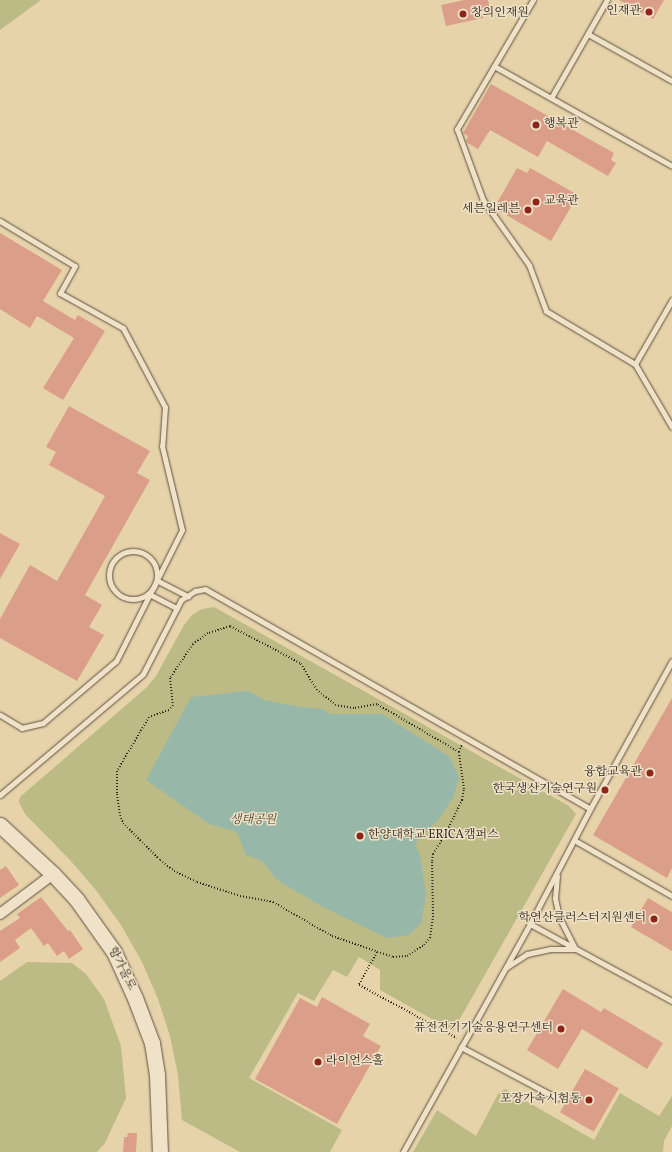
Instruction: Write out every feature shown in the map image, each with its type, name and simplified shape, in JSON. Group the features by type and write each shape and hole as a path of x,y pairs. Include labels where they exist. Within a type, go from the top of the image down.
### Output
{"main road":[{"name":"항가울로","path":"0,825 53,874 77,900 114,952 135,998 152,1043 157,1075 160,1152"}],"street":[{"path":"0,914 53,874"}],"lane":[{"path":"533,0 457,129 482,200 529,265 546,311 635,364 672,427"},
{"path":"551,98 607,0"},
{"path":"588,34 672,81"},
{"path":"494,66 672,166"},
{"path":"0,221 75,266 60,293 122,328 165,407 162,446 182,530 151,595 116,661 43,722 22,728 0,716"},
{"path":"635,364 672,300"},
{"path":"135,551 142,552 149,556 158,570 157,583 144,597 128,599 114,591 110,584 110,568 119,555 135,551"},
{"path":"157,583 188,596"},
{"path":"0,795 143,674 181,600 195,591 205,589 590,809"},
{"path":"151,595 177,608"},
{"path":"403,1152 530,924 590,809 672,662"},
{"path":"574,840 672,896"},
{"path":"557,873 555,898 559,917 576,949"},
{"path":"530,924 672,1001"},
{"path":"504,970 527,954 551,949 576,949"},
{"path":"463,1045 557,1098"}],"path":[{"path":"459,752 377,704 354,708 336,705 317,690 300,662 230,626 208,633 189,648 170,678 173,705 169,710 149,718 117,771 117,794 120,815 123,823 160,860 174,871 219,890 273,902 332,936 393,957 407,956 424,945 430,938 433,917 432,870 434,854 462,800 464,790 459,752 466,738"},
{"path":"378,952 359,985 463,1045"}],"green space":[{"path":"0,0 41,0 0,30"},
{"name":"생태공원","path":"214,607 569,806 576,814 453,1031 380,990 380,970 359,957 347,977 333,970 314,1001 298,993 249,1078 342,1130 330,1152 240,1152 182,1120 178,1075 170,1036 158,999 142,962 121,925 95,889 69,859 25,814 19,802 20,797 147,687 156,676 184,625 192,615 202,609"},
{"path":"27,962 72,963 86,974 104,999 121,1046 126,1098 105,1143 97,1152 0,1152 0,981"},
{"path":"505,1089 594,1140 620,1093 659,1116 672,1096 672,1126 664,1141 663,1152 413,1152 437,1110 476,1136 498,1094"}],"shaded area":[{"path":"248,691 265,700 300,707 323,709 330,714 382,714 450,757 459,777 453,798 438,820 415,845 420,855 426,895 421,923 409,935 387,938 321,906 277,880 262,861 246,855 237,832 209,824 146,780 191,697"}],"building":[{"name":"창의인재원","path":"464,0 488,0 490,9 481,11 483,18 446,26 441,5"},
{"name":"인재관","path":"619,0 664,0 653,19"},
{"name":"행복관","path":"491,84 614,153 611,160 616,163 608,176 547,141 538,157 490,130 478,149 466,142 468,136 463,133"},
{"name":"교육관","path":"517,168 527,173 530,168 578,195 551,241 494,208"},
{"path":"0,233 62,270 43,301 75,320 78,315 105,331 63,400 43,388 74,338 37,316 30,328 0,309"},
{"path":"69,406 150,451 137,473 150,480 85,595 102,605 89,627 104,635 77,681 0,638 0,619 30,565 57,581 105,496 49,465 56,452 46,447"},
{"path":"0,533 20,544 0,579"},
{"name":"융합교육관","path":"672,698 672,868 667,878 593,835"},
{"path":"6,866 19,885 0,898 0,870"},
{"path":"41,897 68,931 70,930 83,949 69,959 64,951 57,956 48,943 44,946 31,928 15,940 20,948 0,962 0,931 20,918 17,914"},
{"name":"학연산클러스터지원센터","path":"648,898 672,912 672,951 631,927"},
{"path":"563,989 601,1012 604,1008 663,1043 647,1069 582,1029 558,1069 527,1050"},
{"name":"라이언스홀","path":"322,997 370,1024 363,1036 381,1046 337,1124 255,1079 300,998 317,1007"},
{"name":"포장가속시험동","path":"585,1069 619,1088 594,1132 560,1112"},
{"path":"128,1133 137,1133 136,1152 123,1152 124,1137 127,1137"}],"place":[{"name":"인재관","path":"649,12"},
{"name":"창의인재원","path":"463,14"},
{"name":"행복관","path":"536,125"},
{"name":"교육관","path":"536,202"},
{"name":"세븐일레븐","path":"528,210"},
{"name":"융합교육관","path":"650,773"},
{"name":"한국생산기술연구원","path":"605,790"},
{"name":"한양대학교 ERICA캠퍼스","path":"360,836"},
{"name":"학연산클러스터지원센터","path":"654,919"},
{"name":"퓨전전기기술응용연구센터","path":"561,1029"},
{"name":"라이언스홀","path":"318,1062"},
{"name":"포장가속시험동","path":"589,1100"}]}
